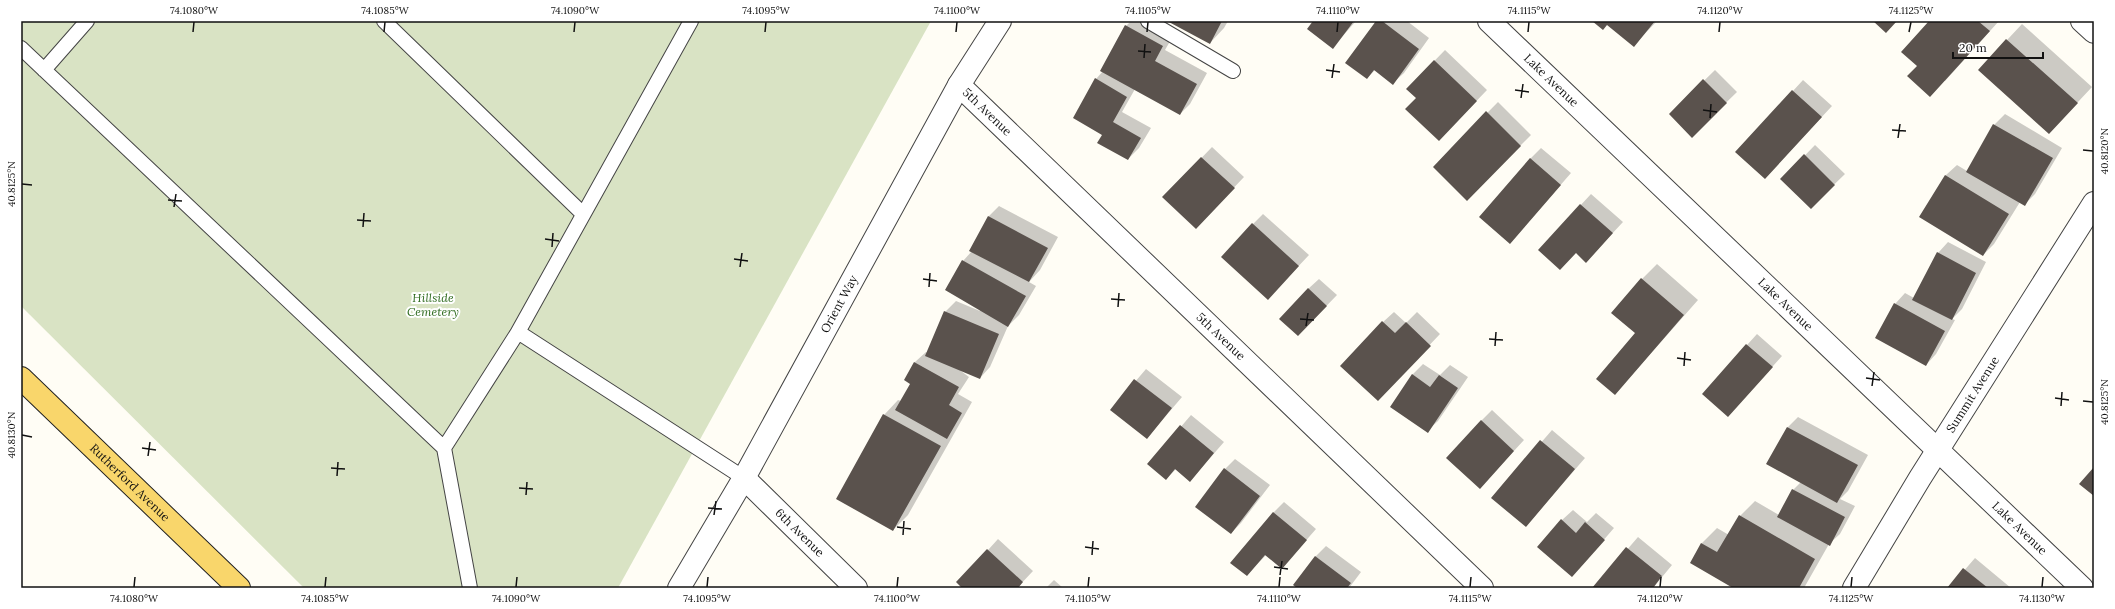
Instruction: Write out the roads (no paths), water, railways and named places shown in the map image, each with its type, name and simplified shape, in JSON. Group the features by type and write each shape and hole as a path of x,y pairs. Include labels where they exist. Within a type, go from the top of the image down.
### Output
{"main road":[{"name":"Rutherford Avenue","path":"21,378 239,588"}],"street":[{"name":"Orient Way","path":"679,588 744,478 959,85 1000,21"},
{"name":"Lake Avenue","path":"1489,21 2082,588"},
{"path":"2082,21 2094,32"},
{"name":"5th Avenue","path":"959,85 1482,588"},
{"name":"Summit Avenue","path":"1854,588 2094,203"},
{"name":"6th Avenue","path":"744,478 856,588"}],"lane":[{"path":"44,70 87,21"},
{"path":"384,21 583,214"},
{"path":"1148,21 1233,71"},
{"path":"444,448 518,332 688,23"},
{"path":"21,48 444,448 470,588"},
{"path":"518,332 744,478"}],"park label":[{"name":"Hillside Cemetery","path":"433,305"}]}
